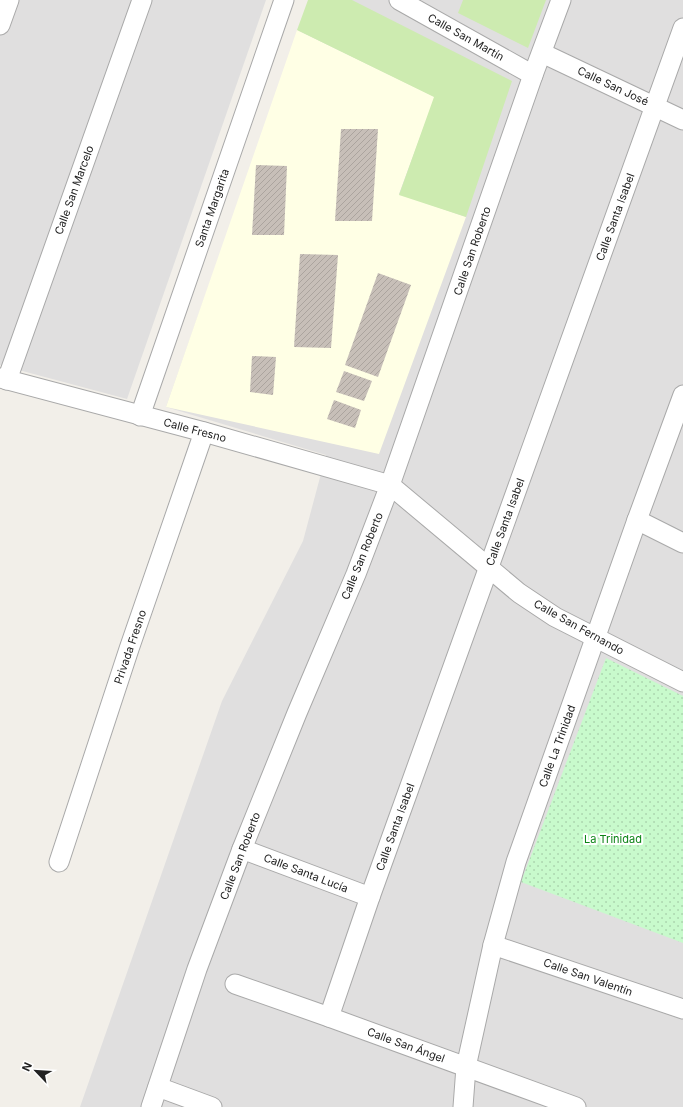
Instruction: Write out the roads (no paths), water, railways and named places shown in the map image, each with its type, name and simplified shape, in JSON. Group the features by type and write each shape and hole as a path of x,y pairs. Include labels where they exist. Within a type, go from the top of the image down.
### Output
{"street":[{"path":"0,25 9,0"},
{"name":"Calle San Marcelo","path":"3,379 142,0"},
{"name":"Santa Margarita","path":"140,416 284,0"},
{"name":"Calle San Martín","path":"399,0 533,75"},
{"name":"Calle San Roberto","path":"151,1107 197,969 242,849 297,713 356,574 390,485 533,75 561,0"},
{"name":"Calle Santa Isabel","path":"329,1016 370,897 683,28"},
{"name":"Calle San José","path":"542,53 655,105 683,120"},
{"name":"Calle Fresno","path":"3,379 204,432 390,485"},
{"name":"Calle La Trinidad","path":"463,1107 466,1067 493,945 516,862 637,520 682,401"},
{"name":"Privada Fresno","path":"60,862 129,649 204,432"},
{"name":"Calle San Fernando","path":"390,485 519,593 549,613 683,682"},
{"path":"637,520 683,543"},
{"name":"Calle Santa Lucía","path":"242,849 370,897"},
{"name":"Calle San Valentín","path":"493,945 683,1009"},
{"name":"Calle San Ángel","path":"235,984 329,1016 576,1107"},
{"path":"158,1087 212,1107"}],"park label":[{"name":"La Trinidad","path":"613,839"}]}
